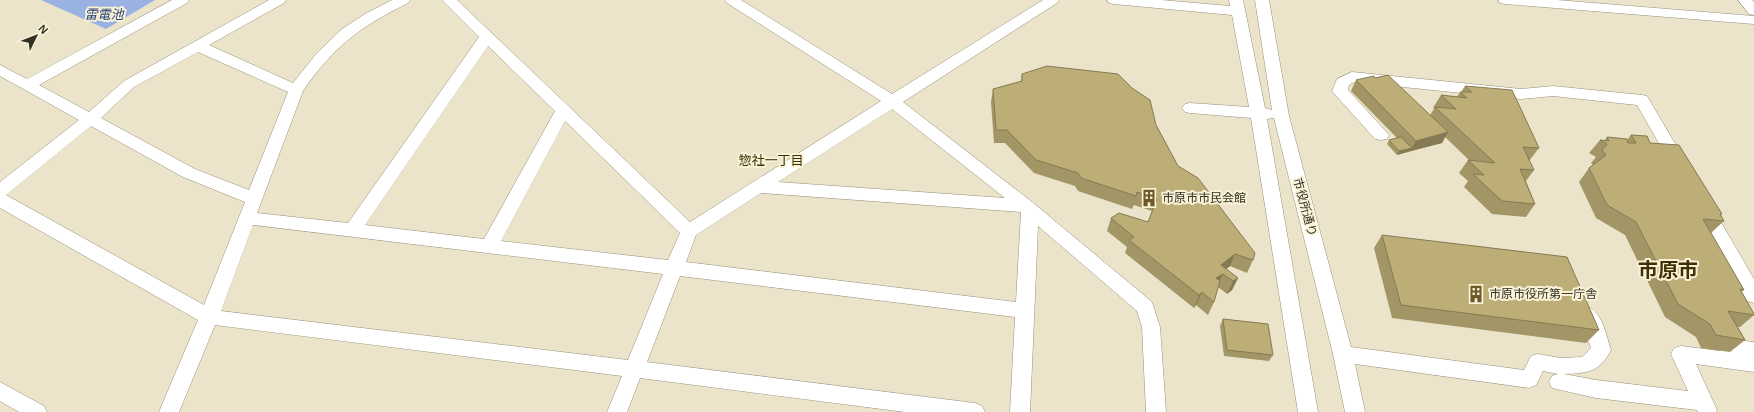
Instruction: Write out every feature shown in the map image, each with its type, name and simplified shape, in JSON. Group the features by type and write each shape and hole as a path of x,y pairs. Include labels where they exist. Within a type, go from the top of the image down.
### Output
{"street":[{"path":"29,84 182,0"},
{"path":"0,191 90,119 129,84 279,0"},
{"path":"169,412 209,317 296,90 312,67 340,38 380,11 403,0"},
{"path":"448,0 689,231"},
{"path":"732,0 892,101 1028,208 1145,307 1151,327 1156,412"},
{"path":"617,412 689,231 1052,0"},
{"path":"1114,0 1238,6 1258,114 1308,412"},
{"name":"市役所通り","path":"1262,0 1281,116 1343,354 1355,412"},
{"path":"1506,0 1754,20"},
{"path":"1745,0 1754,11"},
{"path":"352,230 487,37"},
{"path":"198,46 296,90"},
{"path":"0,70 29,84 189,173 254,199"},
{"path":"1380,135 1340,91 1342,82 1352,77 1521,94 1553,91 1642,100 1685,175"},
{"path":"1190,108 1281,116"},
{"path":"489,246 563,110"},
{"path":"757,188 1028,208"},
{"path":"1696,195 1754,296"},
{"path":"0,200 209,317 634,368 975,412"},
{"path":"1020,412 1028,208"},
{"path":"246,218 1025,311"},
{"path":"1343,354 1529,379 1538,362 1561,366 1587,365 1601,350 1592,323 1577,299"},
{"path":"1728,347 1754,350"},
{"path":"1706,407 1681,354 1754,364"},
{"path":"1559,382 1706,407"},
{"path":"0,391 37,412"}],"water":[{"name":"雷電池","path":"41,0 155,0 106,29"}],"building":[{"name":"市原市市民会館","path":"1047,66 1118,74 1132,88 1150,100 1156,125 1178,166 1198,178 1255,253 1253,260 1235,254 1221,265 1238,278 1233,281 1223,274 1216,278 1220,281 1214,302 1202,292 1199,295 1129,240 1134,237 1111,218 1119,213 1148,222 1157,199 1137,192 1136,196 1081,178 1078,173 1036,160 1007,130 996,130 993,89 1022,81 1022,74"},
{"path":"1388,75 1448,132 1416,141 1356,80"},
{"path":"1465,86 1512,90 1539,148 1523,147 1534,170 1520,169 1535,204 1502,201 1473,174 1484,175 1468,160 1495,163 1435,107 1456,109 1441,95 1467,98 1460,92 1472,92"},
{"path":"1631,135 1647,136 1650,143 1679,145 1722,214 1720,214 1724,221 1703,219 1744,290 1740,289 1754,314 1728,311 1745,340 1716,335 1710,324 1678,304 1636,222 1607,205 1589,168 1606,155 1602,150 1607,144 1600,140 1609,141 1607,137 1627,139 1628,143 1636,143"},
{"path":"1401,137 1412,148 1399,151 1389,140"},
{"name":"市原市役所第一庁舎","path":"1382,235 1567,257 1599,330 1401,305"},
{"path":"1223,319 1268,324 1273,355 1227,350"}],"place":[{"name":"市原市市民会館","path":"1149,198"},
{"name":"市原市役所第一庁舎","path":"1476,294"}],"district":[{"name":"惣社一丁目","path":"771,160"},
{"name":"市原市","path":"1668,270"}]}
